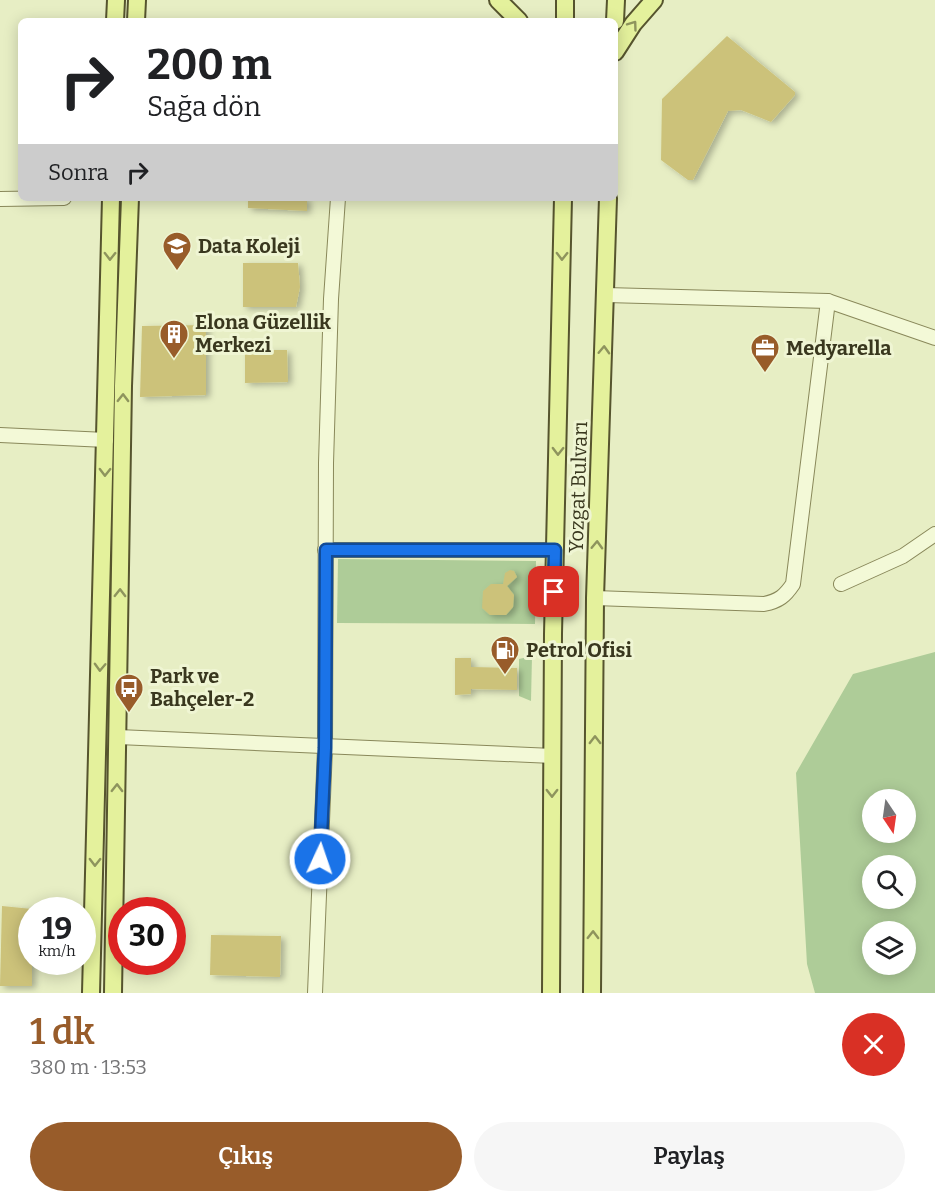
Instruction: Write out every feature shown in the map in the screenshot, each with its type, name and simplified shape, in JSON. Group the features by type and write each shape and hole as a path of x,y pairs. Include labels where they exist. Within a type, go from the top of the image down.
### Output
{"main road":[{"path":"115,18 116,0"},
{"path":"136,18 137,0"},
{"path":"498,0 516,18"},
{"path":"565,0 566,18"},
{"path":"615,18 616,0"},
{"path":"618,47 633,24 654,0"},
{"path":"91,993 111,201"},
{"path":"113,993 123,386 130,201"},
{"name":"Yozgat Bulvarı","path":"552,993 555,550 564,201"},
{"name":"Yozgat Bulvarı","path":"592,993 595,598 608,201"}],"street":[{"path":"0,199 18,199"},
{"path":"315,993 325,748 330,311 338,201"},
{"path":"606,295 828,301 935,338"},
{"path":"595,598 764,604 777,602 786,595 793,584 828,301"},
{"path":"0,435 106,440"},
{"path":"842,584 903,556 935,534"},
{"path":"326,550 555,550"},
{"path":"118,737 325,748 553,756"}],"green space":[{"path":"338,559 536,561 535,624 337,623"},
{"path":"935,652 935,993 815,993 807,964 796,773 853,674"},
{"path":"532,656 531,701 519,696 519,659"}],"building":[{"path":"727,36 795,92 795,95 771,122 741,110 728,111 693,180 688,180 661,160 662,99"},
{"path":"248,201 307,201 307,211 248,208"},
{"path":"243,263 298,263 300,287 296,307 243,307"},
{"name":"Elona Güzellik Merkezi","path":"206,325 206,395 140,397 142,326"},
{"path":"245,350 287,350 288,382 245,383"},
{"path":"510,570 514,571 517,577 507,586 514,595 513,607 506,615 490,615 482,608 483,591 491,584 503,584 505,573"},
{"path":"455,658 471,658 471,667 517,668 517,690 471,689 471,694 455,695"},
{"path":"2,906 18,908 18,975 32,975 32,986 0,986"},
{"path":"211,935 281,936 280,977 210,975"}],"place":[{"name":"Data Koleji","path":"177,272"},
{"name":"Elona Güzellik Merkezi","path":"174,360"},
{"name":"Medyarella","path":"765,374"},
{"name":"Petrol Ofisi","path":"505,676"},
{"name":"Park ve Bahçeler-2","path":"129,714"}],"route":[{"path":"320,859 325,748 326,550 555,550 554,592"}]}
